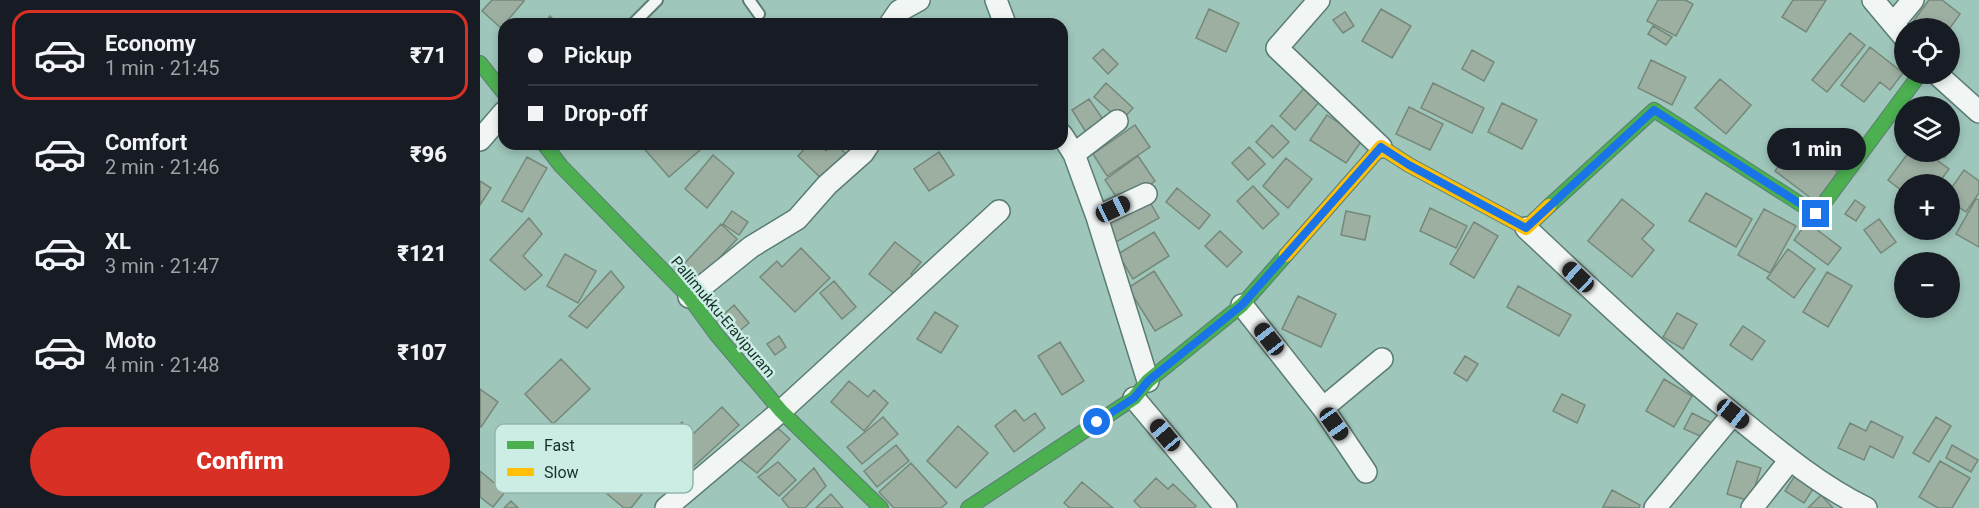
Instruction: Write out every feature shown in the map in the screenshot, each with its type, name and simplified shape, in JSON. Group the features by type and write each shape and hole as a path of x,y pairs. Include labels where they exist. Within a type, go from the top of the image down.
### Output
{"street":[{"path":"894,18 899,11 919,0"},
{"path":"1318,0 1277,48 1381,147 1409,165 1526,228 1648,342 1733,414 1790,460 1866,508"},
{"path":"1873,0 1894,25"},
{"path":"1905,18 1913,0"},
{"path":"480,63 498,86"},
{"path":"1526,228 1654,110 1816,214 1913,84"},
{"path":"1948,84 1979,112"},
{"path":"480,140 498,119"},
{"path":"1074,154 1117,121"},
{"path":"1068,144 1074,154 1097,217 1148,381"},
{"path":"968,508 1134,398 1148,381 1242,305 1381,147"},
{"name":"Pallimukku-Eravipuram","path":"549,150 561,166 689,297 716,334 781,411 881,508"},
{"path":"689,297 751,246 797,219 827,185 865,150"},
{"path":"1097,217 1146,194"},
{"path":"693,485 781,411 999,211"},
{"path":"1242,305 1323,408 1366,472"},
{"path":"1323,408 1382,359"},
{"path":"1134,398 1226,508"},
{"path":"1655,508 1733,414"},
{"path":"1752,508 1790,460"},
{"path":"666,508 684,493"}],"lane":[{"path":"639,18 657,0"},
{"path":"749,0 759,14"}],"building":[{"path":"492,0 524,1 510,18 498,18 498,25 482,11"},
{"path":"1658,0 1685,0 1693,4 1676,36 1647,21"},
{"path":"1793,0 1826,0 1806,32 1782,17"},
{"path":"1929,0 1942,0 1960,14 1957,18 1916,18"},
{"path":"1209,9 1239,23 1226,52 1196,38"},
{"path":"1381,9 1411,26 1392,58 1362,41"},
{"path":"1345,12 1354,26 1343,33 1333,20"},
{"path":"1653,26 1672,37 1666,45 1648,34"},
{"path":"1850,33 1865,45 1827,92 1812,80"},
{"path":"1870,47 1894,66 1895,84 1890,90 1880,82 1864,102 1841,85"},
{"path":"1103,49 1118,64 1108,74 1093,58"},
{"path":"1472,50 1494,62 1484,81 1462,69"},
{"path":"1651,60 1686,77 1672,105 1638,88"},
{"path":"1720,79 1751,105 1726,134 1695,108"},
{"path":"1106,83 1133,108 1121,121 1094,97"},
{"path":"1433,83 1484,108 1472,133 1421,108"},
{"path":"1306,86 1321,100 1295,130 1280,116"},
{"path":"1089,99 1107,125 1089,137 1072,110"},
{"path":"1502,103 1537,120 1522,149 1488,132"},
{"path":"1409,107 1443,124 1430,150 1396,134"},
{"path":"1327,115 1363,139 1346,163 1310,140"},
{"path":"1135,125 1150,147 1107,176 1093,154"},
{"path":"1272,125 1289,142 1273,158 1256,142"},
{"path":"1796,142 1838,172 1816,202 1775,171"},
{"path":"1249,147 1265,164 1248,180 1232,163"},
{"path":"645,150 700,150 669,177"},
{"path":"804,150 842,150 851,159 827,184 798,156"},
{"path":"939,152 954,175 929,191 914,169"},
{"path":"713,155 734,173 707,208 685,189"},
{"path":"1138,156 1155,181 1121,204 1105,180"},
{"path":"527,157 547,168 522,212 502,201"},
{"path":"1286,158 1312,179 1288,208 1263,186"},
{"path":"1902,162 1939,162 1949,169 1945,174 1894,174 1894,185 1888,180"},
{"path":"1964,170 1979,181 1979,193 1966,212 1960,208 1960,176"},
{"path":"480,181 491,188 480,205"},
{"path":"1253,186 1279,214 1263,229 1237,201"},
{"path":"1177,188 1210,215 1199,229 1166,202"},
{"path":"1706,193 1752,219 1736,247 1689,221"},
{"path":"1147,197 1159,218 1116,242 1105,222"},
{"path":"1622,199 1654,225 1642,239 1654,250 1632,277 1588,241"},
{"path":"1976,199 1979,200 1979,247 1960,236 1960,227"},
{"path":"1855,200 1865,207 1856,221 1845,214"},
{"path":"1430,208 1467,226 1456,248 1420,231"},
{"path":"1764,209 1796,226 1770,273 1738,255"},
{"path":"732,211 748,222 739,235 723,224"},
{"path":"1346,211 1370,216 1365,240 1341,235"},
{"path":"529,218 542,234 523,256 542,275 525,290 490,260"},
{"path":"1879,219 1896,242 1881,253 1864,230"},
{"path":"1474,222 1498,236 1474,278 1450,264"},
{"path":"1807,222 1841,248 1828,265 1794,240"},
{"path":"721,224 737,239 698,281 682,266"},
{"path":"1220,231 1242,252 1227,267 1205,246"},
{"path":"1154,232 1169,256 1133,279 1118,254"},
{"path":"895,242 921,262 911,274 914,277 899,297 869,274"},
{"path":"801,248 830,278 795,312 760,277 777,261 782,267"},
{"path":"1788,249 1815,269 1794,298 1767,278"},
{"path":"565,254 596,271 578,303 547,286"},
{"path":"611,271 624,287 587,328 569,316"},
{"path":"1154,271 1182,315 1155,331 1128,288"},
{"path":"1827,272 1852,286 1828,327 1803,312"},
{"path":"834,281 856,307 842,319 820,293"},
{"path":"1518,286 1571,315 1559,336 1507,307"},
{"path":"1298,296 1336,314 1321,347 1282,329"},
{"path":"734,305 749,323 737,333 722,316"},
{"path":"935,312 958,326 941,353 917,339"},
{"path":"1677,313 1697,324 1683,349 1663,337"},
{"path":"1743,326 1765,341 1752,360 1730,345"},
{"path":"779,336 786,347 775,355 767,344"},
{"path":"1060,342 1084,381 1062,395 1038,356"},
{"path":"1465,356 1478,364 1467,381 1454,373"},
{"path":"561,359 590,389 553,424 525,394"},
{"path":"1664,379 1692,396 1674,427 1646,411"},
{"path":"849,381 868,397 874,390 888,403 864,431 831,402"},
{"path":"480,389 498,402 481,427 480,427"},
{"path":"1562,394 1585,405 1577,423 1553,411"},
{"path":"722,407 739,425 693,467 693,434"},
{"path":"1015,410 1024,421 1035,413 1045,428 1014,452 995,426"},
{"path":"1692,413 1714,424 1707,439 1684,429"},
{"path":"883,417 898,434 862,464 847,447"},
{"path":"1936,417 1951,426 1929,462 1913,453"},
{"path":"1871,421 1903,437 1893,458 1870,446 1864,460 1838,448 1850,423 1866,431"},
{"path":"771,422 790,439 757,473 733,454"},
{"path":"958,426 988,453 956,488 927,461"},
{"path":"896,445 909,461 877,487 864,471"},
{"path":"1952,445 1978,460 1971,472 1946,458"},
{"path":"1737,461 1761,468 1750,501 1727,494"},
{"path":"1940,461 1970,478 1952,508 1938,508 1919,497"},
{"path":"778,462 796,480 779,496 758,477"},
{"path":"911,463 947,503 941,508 894,508 879,492"},
{"path":"814,468 826,486 805,508 789,508 782,499"},
{"path":"480,471 495,484 495,493 504,493 493,507 480,497"},
{"path":"1798,471 1817,483 1804,503 1785,491"},
{"path":"1156,478 1168,489 1173,484 1196,506 1194,508 1141,508 1134,501"},
{"path":"1082,482 1113,508 1070,508 1064,503"},
{"path":"1612,490 1640,505 1639,508 1603,507"},
{"path":"606,493 642,494 631,508 624,508"},
{"path":"831,494 843,508 816,508"},
{"path":"1821,495 1833,508 1808,508"},
{"path":"511,501 518,508 504,508"}],"traffic: fast":[{"path":"480,63 498,86"},
{"path":"1549,206 1654,110 1816,214 1913,84"},
{"path":"549,150 561,166 689,297 716,334 781,411 881,508"},
{"path":"968,508 1134,398 1148,381 1242,305 1286,255"}],"traffic: slow":[{"path":"1286,255 1381,147 1409,165 1526,228 1549,206"}],"route":[{"path":"1097,422 1134,398 1148,381 1242,305 1381,147 1409,165 1526,228 1654,110 1816,214"}]}
